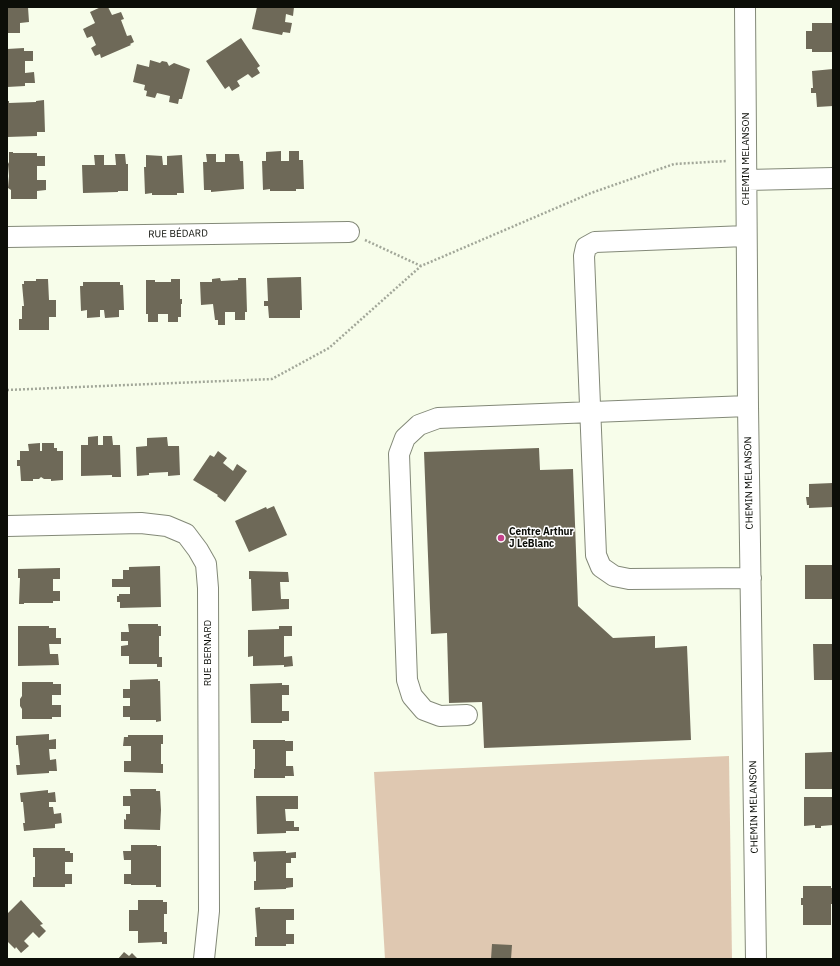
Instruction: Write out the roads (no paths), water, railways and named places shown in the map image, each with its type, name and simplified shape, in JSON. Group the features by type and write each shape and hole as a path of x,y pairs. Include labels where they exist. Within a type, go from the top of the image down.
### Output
{"street":[{"name":"CHEMIN MELANSON","path":"745,7 747,180 746,236 756,959"},
{"path":"747,180 833,178"},
{"name":"RUE BÉDARD","path":"7,237 348,232"},
{"path":"746,236 595,242 586,247 584,256 596,554 601,567 614,576 629,579 751,578"},
{"path":"467,715 440,716 424,710 412,696 407,680 399,454 405,438 419,425 438,418 748,406"},
{"name":"RUE BERNARD","path":"7,526 141,523 167,526 186,534 206,564 208,595 209,911 204,959"}],"place":[{"name":"Centre Arthur J LeBlanc","path":"501,538"}]}
